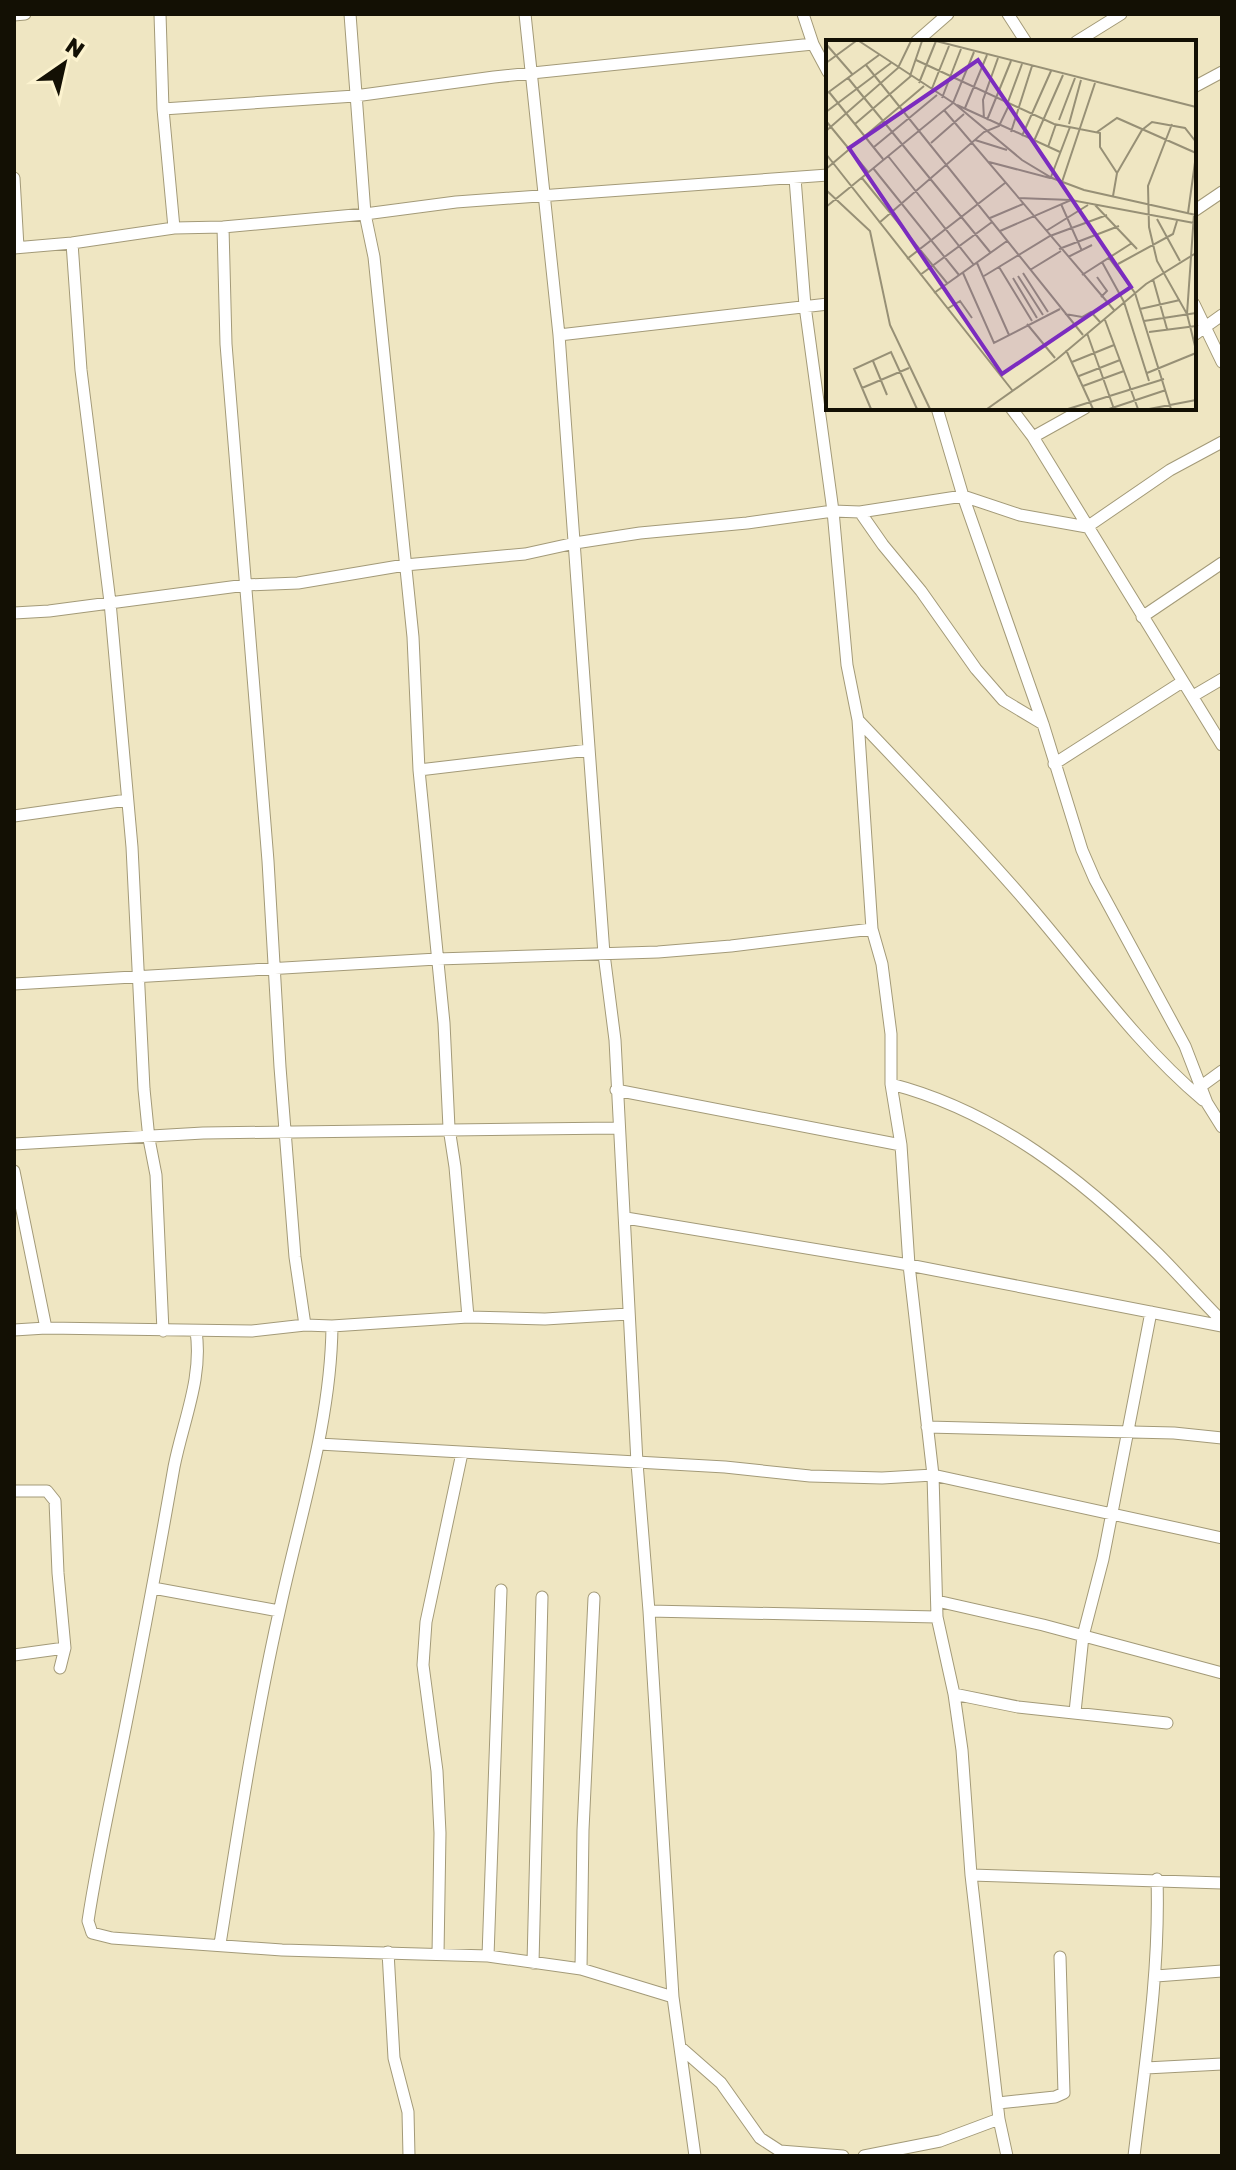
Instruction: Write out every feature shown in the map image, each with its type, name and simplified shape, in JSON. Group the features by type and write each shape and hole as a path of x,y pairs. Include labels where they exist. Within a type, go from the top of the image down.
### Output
{"street":[{"path":"14,15 25,14"},
{"path":"160,14 163,109 174,228"},
{"path":"350,14 365,214 374,257 413,637 419,770 468,1317"},
{"path":"525,14 559,335 604,954 615,1040 637,1463 673,1997 695,2156"},
{"path":"803,14 813,44 826,68"},
{"path":"918,40 948,14"},
{"path":"1008,14 1025,40"},
{"path":"1079,40 1121,14"},
{"path":"163,109 355,96 813,44"},
{"path":"1196,86 1222,72"},
{"path":"14,178 16,248 174,228 223,227 365,214 456,202 826,175"},
{"path":"795,178 805,306 833,511 847,665 858,720 872,929 882,964 891,1034 891,1084 901,1145 909,1265 933,1475 937,1617 954,1694 962,1750 971,1875 999,2119 1007,2156"},
{"path":"1196,210 1222,192"},
{"path":"223,227 226,344 285,1132 297,1273 305,1325"},
{"path":"72,243 81,370 110,602 132,847 149,1139 156,1175 163,1331"},
{"path":"559,335 826,304"},
{"path":"1196,307 1222,362"},
{"path":"1196,334 1222,315"},
{"path":"938,410 963,496 1043,724 1078,838 1095,880 1185,1046 1207,1103 1222,1127"},
{"path":"1016,410 1222,745"},
{"path":"1033,437 1081,410"},
{"path":"14,613 246,585 298,583 405,565 525,554 640,533 833,511 860,512 963,496 1020,515 1087,527 1170,470 1222,442"},
{"path":"860,512 976,669 1003,700 1043,724"},
{"path":"1142,617 1222,563"},
{"path":"1193,696 1222,679"},
{"path":"1054,764 1182,682"},
{"path":"858,720 1029,904 1130,1030 1169,1072 1207,1103"},
{"path":"419,770 589,750"},
{"path":"14,816 127,800"},
{"path":"14,984 437,959 731,946 872,929"},
{"path":"1200,1087 1222,1071"},
{"path":"891,1084 930,1094 966,1111 997,1127 1069,1174 1160,1256 1222,1324"},
{"path":"616,1090 901,1145"},
{"path":"14,1144 149,1139 203,1133 618,1128"},
{"path":"14,1171 46,1328"},
{"path":"626,1218 909,1265 1222,1324"},
{"path":"1075,1712 1083,1636 1103,1559 1151,1312"},
{"path":"14,1330 252,1331 305,1325 468,1317 545,1319 628,1314"},
{"path":"220,1944 247,1776 279,1611 319,1444 332,1354 332,1326"},
{"path":"196,1331 199,1351 193,1392 175,1463 153,1588 102,1835 88,1928 99,1937 282,1950 488,1956 581,1969 673,1997"},
{"path":"927,1427 1174,1433 1222,1438"},
{"path":"319,1444 725,1467 810,1476 882,1478 933,1475 1222,1538"},
{"path":"438,1954 438,1786 423,1665 424,1644 462,1453"},
{"path":"14,1491 47,1491 55,1501 65,1648 60,1668"},
{"path":"153,1588 279,1611"},
{"path":"488,1956 501,1590"},
{"path":"533,1963 542,1597"},
{"path":"581,1969 583,1830 594,1598"},
{"path":"937,1601 1222,1673"},
{"path":"649,1611 937,1617"},
{"path":"14,1655 65,1648"},
{"path":"954,1694 1018,1707 1167,1723"},
{"path":"971,1875 1222,1883"},
{"path":"1134,2156 1156,1976 1159,1937 1157,1879"},
{"path":"388,1952 394,2058 408,2112 409,2156"},
{"path":"998,2103 1055,2097 1064,2093 1060,1957"},
{"path":"1156,1976 1222,1971"},
{"path":"680,2047 721,2083 760,2138 780,2151 843,2156"},
{"path":"1146,2068 1222,2064"},
{"path":"850,2156 940,2141 999,2119"}]}
